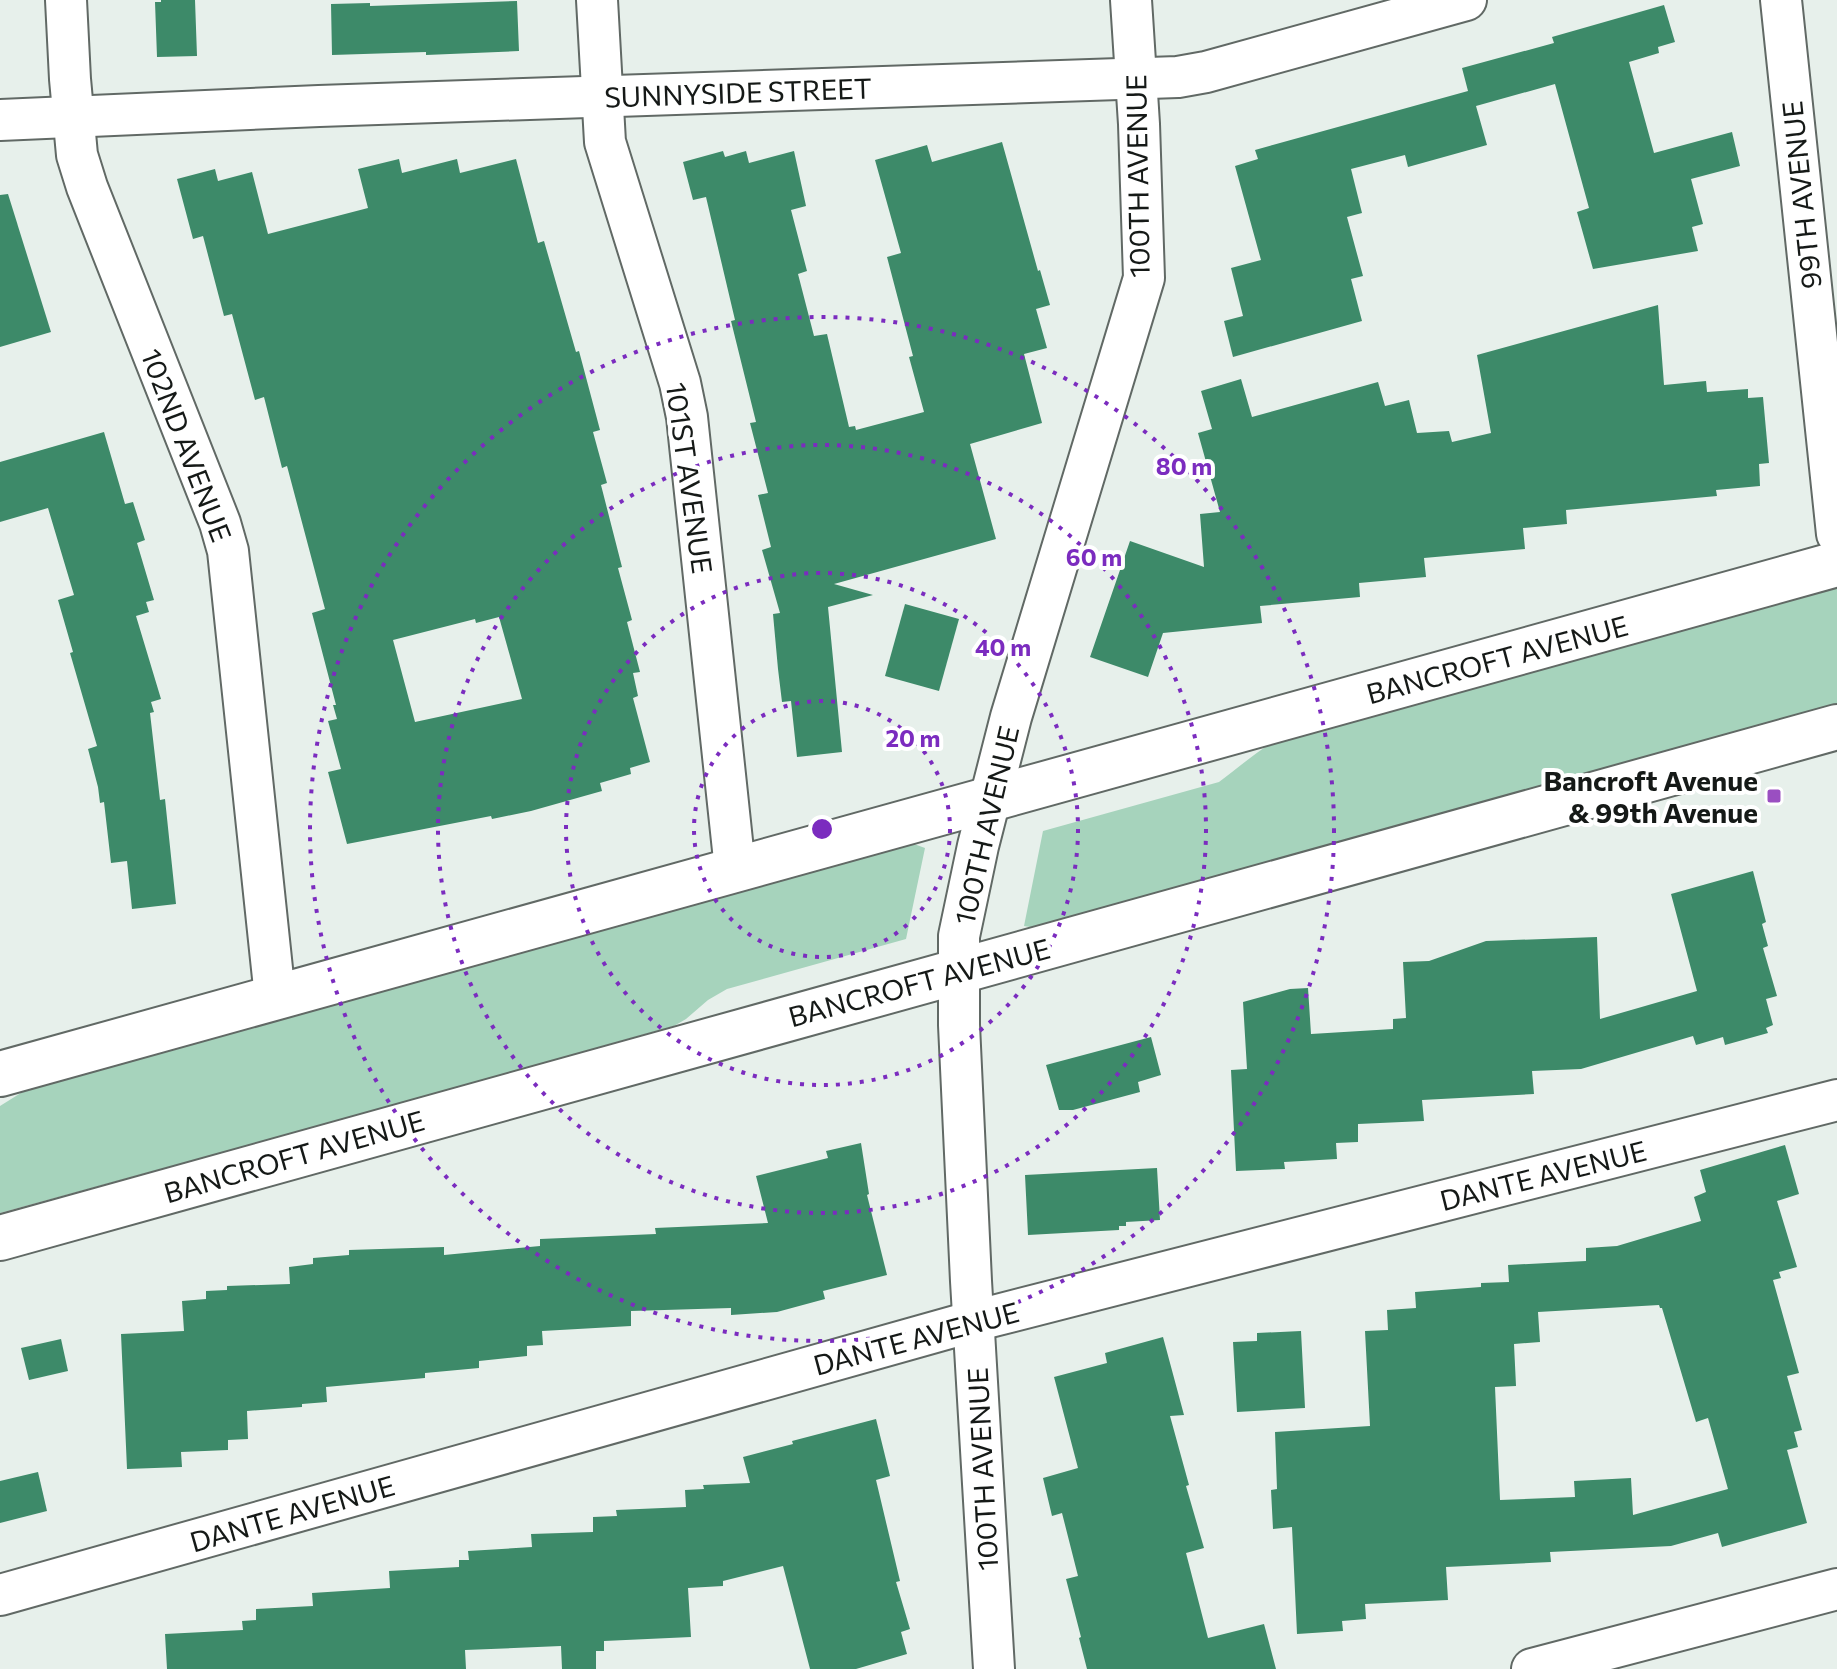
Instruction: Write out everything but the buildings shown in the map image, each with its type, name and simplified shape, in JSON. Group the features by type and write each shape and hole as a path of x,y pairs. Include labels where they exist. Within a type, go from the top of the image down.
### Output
{"main road":[{"name":"BANCROFT AVENUE","path":"0,1074 1837,564"},
{"name":"BANCROFT AVENUE","path":"0,1238 1837,727"}],"street":[{"name":"102ND AVENUE","path":"66,0 77,155 220,523 228,551 275,997"},
{"name":"101ST AVENUE","path":"597,0 605,142 680,383 687,417 735,869"},
{"name":"100TH AVENUE","path":"994,1669 974,1321 959,936 1011,717 1144,278 1131,0"},
{"name":"SUNNYSIDE STREET","path":"0,120 1178,77 1206,72 1466,0"},
{"name":"99TH AVENUE","path":"1781,0 1837,534"},
{"name":"DANTE AVENUE","path":"0,1595 974,1321 1837,1100"},
{"path":"1532,1669 1837,1589"}],"green space":[{"path":"1837,587 1837,706 1036,928 1024,926 1043,831 1219,782 1272,743"},
{"path":"914,844 925,848 906,939 727,989 674,1026 0,1213 0,1106 32,1086"}],"place":[{"name":"Bancroft Avenue & 99th Avenue","path":"1774,796"}]}
